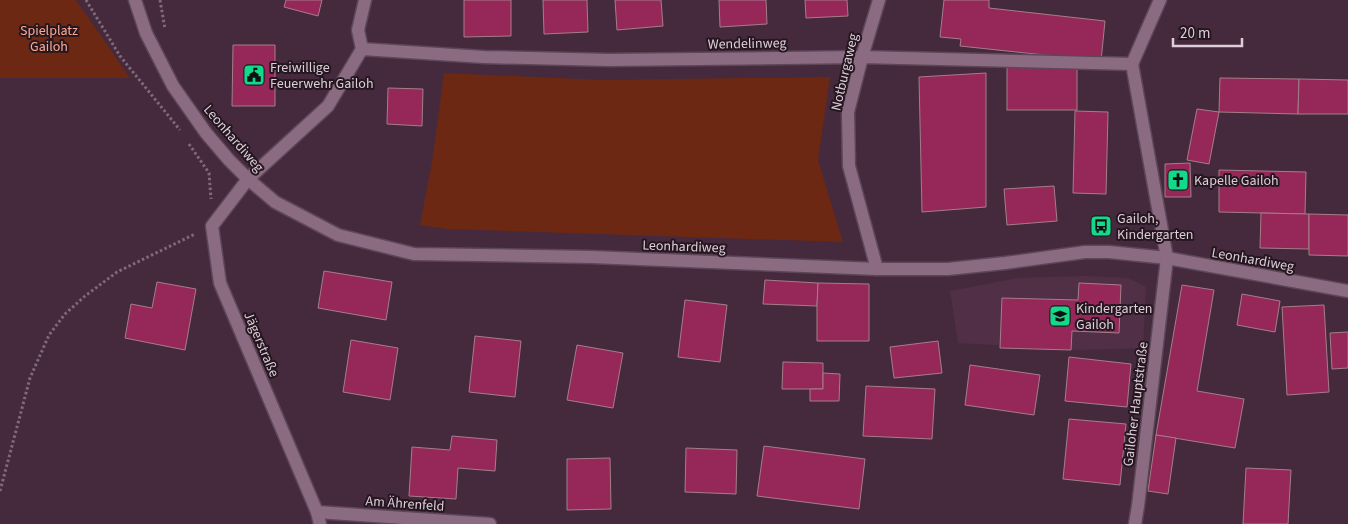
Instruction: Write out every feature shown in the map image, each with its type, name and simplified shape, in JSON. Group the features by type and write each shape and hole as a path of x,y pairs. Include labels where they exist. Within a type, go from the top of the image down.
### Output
{"street":[{"name":"Leonhardiweg","path":"135,0 146,33 173,86 206,133 229,160 275,202 338,236 414,254 592,256 877,269 948,269 1085,252 1109,252 1167,258 1348,291"},
{"path":"212,226 248,179 328,106 362,49 358,30 365,0"},
{"name":"Notburgaweg","path":"877,269 849,166 848,112 879,0"},
{"path":"1160,0 1132,64 1167,258"},
{"name":"Wendelinweg","path":"362,49 484,58 600,60 862,57 1132,64"},
{"name":"Jägerstraße","path":"212,226 220,283 319,518"},
{"name":"Gailoher Hauptstraße","path":"1135,524 1167,258"},
{"name":"Am Ährenfeld","path":"319,518 490,524"}],"path":[{"path":"86,0 120,56 180,131"},
{"path":"160,0 165,28 170,37"},
{"path":"124,69 128,65"},
{"path":"0,491 30,378 49,335 65,314 84,296 117,272 212,226 209,173 185,138"}],"shaded area":[{"path":"1087,276 1128,278 1146,287 1143,348 1080,350 958,343 950,291 1018,278"}],"green space":[{"name":"Spielplatz Gailoh","path":"0,0 76,0 130,78 0,78"},
{"path":"444,73 602,80 830,77 818,160 843,242 447,229 420,225 432,162"}],"building":[{"path":"286,0 322,0 318,16 284,7"},
{"path":"464,0 511,0 511,36 464,37"},
{"path":"543,0 587,0 588,32 544,34"},
{"path":"615,0 661,0 663,26 617,30"},
{"path":"719,0 766,0 767,24 720,27"},
{"path":"805,0 847,0 848,16 806,18"},
{"path":"944,0 989,0 989,8 1105,21 1101,61 960,46 961,39 940,37"},
{"name":"Freiwillige Feuerwehr Gailoh","path":"233,45 275,45 275,106 232,106"},
{"path":"1007,67 1077,67 1077,110 1007,110"},
{"path":"986,73 986,207 922,212 919,77"},
{"path":"1220,78 1299,79 1298,114 1219,112"},
{"path":"1299,79 1348,80 1348,114 1298,114"},
{"path":"388,88 423,89 422,126 387,124"},
{"path":"1197,109 1219,112 1209,164 1187,160"},
{"path":"1075,111 1108,112 1106,194 1073,193"},
{"name":"Kapelle Gailoh","path":"1190,163 1191,197 1165,197 1165,164"},
{"path":"1219,170 1306,172 1305,214 1219,212"},
{"path":"1054,186 1057,221 1007,225 1004,189"},
{"path":"1261,213 1309,214 1309,249 1260,248"},
{"path":"1309,214 1348,215 1348,256 1309,255"},
{"path":"324,271 392,282 386,320 318,308"},
{"path":"765,280 818,283 817,306 763,304"},
{"path":"157,282 196,289 185,350 125,338 131,304 152,308"},
{"path":"818,283 869,284 869,341 817,341"},
{"name":"Kindergarten Gailoh","path":"1079,283 1121,285 1119,333 1072,331 1071,350 1000,348 1002,298 1078,300"},
{"path":"1182,285 1214,290 1197,391 1244,399 1235,448 1156,435"},
{"path":"1242,294 1280,301 1275,332 1237,325"},
{"path":"685,300 727,305 720,362 678,357"},
{"path":"1324,305 1329,392 1287,395 1282,307"},
{"path":"1348,332 1348,368 1332,369 1330,333"},
{"path":"475,336 521,341 515,397 469,392"},
{"path":"351,340 398,348 390,400 343,392"},
{"path":"938,341 942,373 894,378 890,347"},
{"path":"577,345 623,353 613,408 567,400"},
{"path":"1069,357 1131,364 1127,407 1065,401"},
{"path":"783,362 823,363 823,389 782,389"},
{"path":"970,365 1040,375 1034,415 965,405"},
{"path":"823,373 840,374 839,401 810,401 810,389 823,389"},
{"path":"866,386 935,389 932,439 863,436"},
{"path":"1069,419 1126,424 1120,485 1063,479"},
{"path":"1156,435 1176,438 1168,494 1148,491"},
{"path":"452,436 497,440 495,471 458,468 456,499 409,496 412,447 450,450"},
{"path":"764,446 865,459 859,509 757,496"},
{"path":"686,448 737,450 736,494 685,492"},
{"path":"610,458 611,509 567,510 567,459"},
{"path":"1246,468 1291,470 1288,524 1243,524"}],"place":[{"name":"Freiwillige Feuerwehr Gailoh","path":"254,75"},
{"name":"Kapelle Gailoh","path":"1178,180"},
{"name":"Gailoh, Kindergarten","path":"1101,226"},
{"name":"Kindergarten Gailoh","path":"1060,316"}]}
